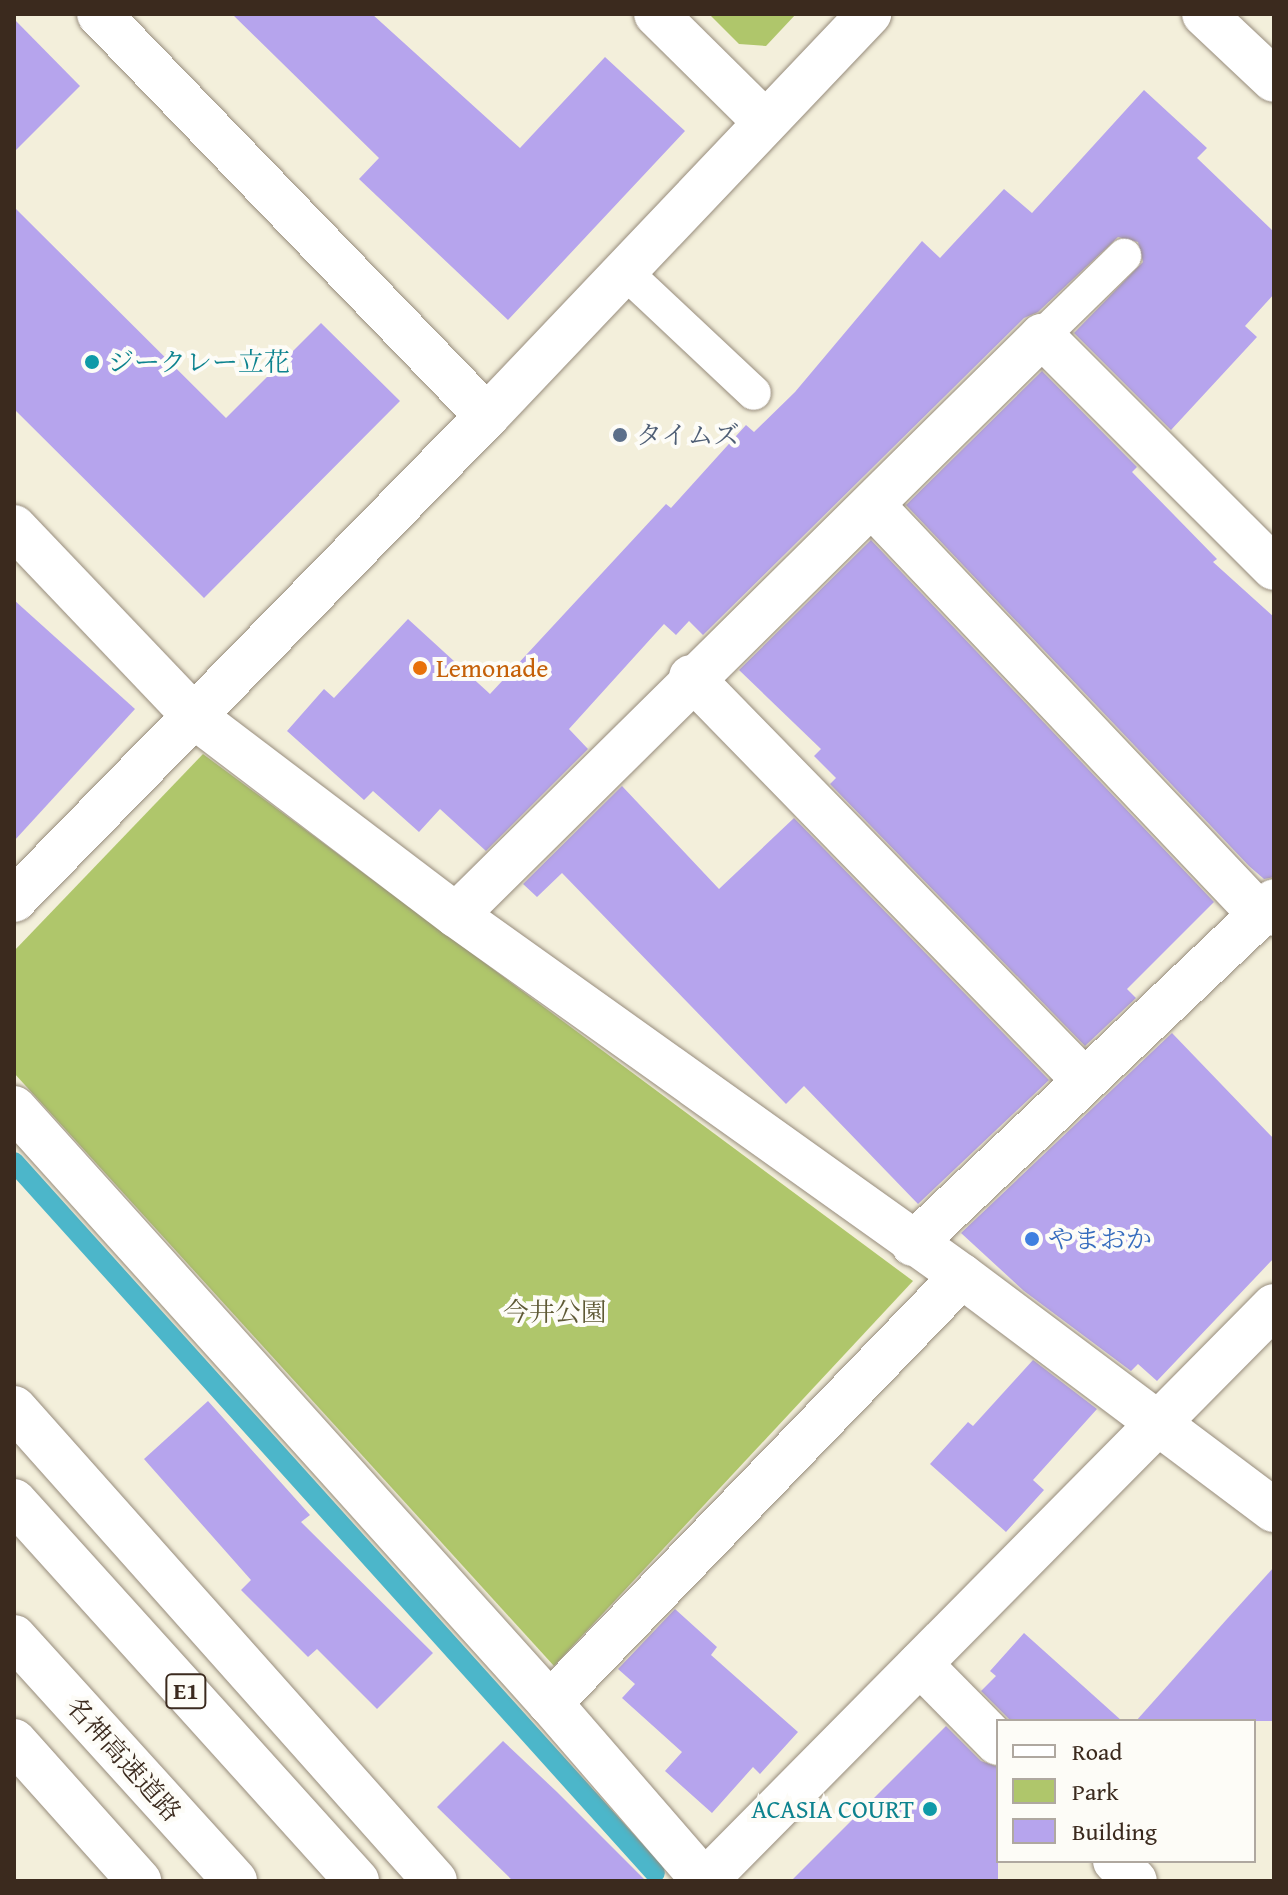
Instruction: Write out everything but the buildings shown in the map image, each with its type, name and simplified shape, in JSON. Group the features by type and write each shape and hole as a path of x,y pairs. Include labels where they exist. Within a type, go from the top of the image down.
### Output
{"main road":[{"path":"99,14 487,416"},
{"path":"656,14 765,122"},
{"path":"14,900 487,416 869,14"},
{"path":"1204,14 1274,80"},
{"path":"456,915 691,677 872,505 1042,336 1274,568"},
{"path":"872,505 1251,905 1271,909"},
{"path":"14,527 195,717 456,915 913,1244 962,1276 1274,1510"},
{"path":"691,677 1084,1080"},
{"path":"913,1244 1084,1080 1271,909"},
{"path":"14,1108 550,1703 705,1881 1274,1306"},
{"path":"550,1703 962,1276"},
{"path":"14,1408 435,1881"},
{"name":"E1","path":"14,1501 357,1881"},
{"name":"名神高速道路","path":"14,1637 235,1881"},
{"path":"920,1664 996,1741"},
{"path":"14,1741 139,1881"},
{"path":"1117,1863 1135,1881"}],"lane":[{"path":"1042,336 1124,256"},
{"path":"624,271 754,393"}],"green space":[{"path":"709,14 796,14 766,46 739,44"},
{"name":"今井公園","path":"203,754 913,1281 554,1666 14,1073 14,951"}],"waterway":[{"path":"14,1162 655,1873"}],"place":[{"name":"ジークレー立花","path":"92,362"},
{"name":"タイムズ","path":"620,435"},
{"name":"Lemonade","path":"420,668"},
{"name":"やまおか","path":"1032,1239"},
{"name":"ACASIA COURT","path":"930,1809"}]}
